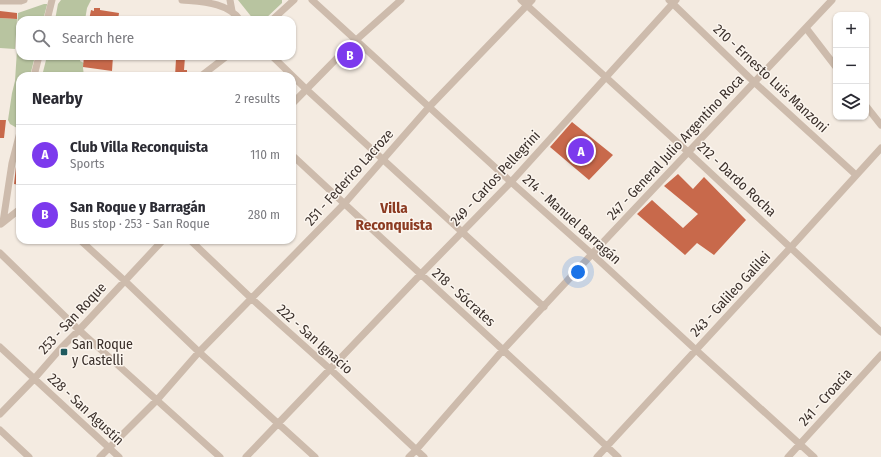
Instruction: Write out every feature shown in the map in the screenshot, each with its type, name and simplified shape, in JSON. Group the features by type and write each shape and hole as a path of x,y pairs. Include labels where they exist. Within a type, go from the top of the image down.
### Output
{"street":[{"path":"0,1 24,0"},
{"path":"48,16 52,0"},
{"path":"182,0 220,6 232,11 237,16"},
{"path":"230,0 232,11"},
{"path":"276,16 294,0"},
{"name":"214 - Manuel Barragán","path":"312,0 814,457"},
{"path":"296,100 345,50 400,0"},
{"name":"212 - Dardo Rocha","path":"521,0 529,3 606,77 881,332"},
{"name":"247 - General Julio Argentino Roca","path":"409,457 503,350 832,0"},
{"name":"249 - Carlos Pellegrini","path":"246,457 420,274 511,182 673,1"},
{"name":"210 - Ernesto Luis Manzoni","path":"673,1 754,82 856,175"},
{"name":"251 - Federico Lacroze","path":"100,457 156,400 199,352 344,204 429,107 529,3"},
{"path":"806,28 833,63"},
{"path":"35,72 38,60"},
{"path":"209,72 223,60"},
{"path":"276,60 288,72"},
{"path":"296,79 544,307"},
{"path":"869,110 881,125"},
{"path":"2,223 16,148"},
{"name":"243 - Galileo Galilei","path":"597,457 881,148"},
{"name":"218 - Sócrates","path":"296,159 618,457"},
{"path":"2,223 16,212"},
{"path":"84,244 199,352 314,457"},
{"name":"253 - San Roque","path":"0,414 159,244"},
{"name":"222 - San Ignacio","path":"194,244 424,457"},
{"path":"0,253 79,330 220,457"},
{"name":"228 - San Agustín","path":"0,347 118,457"},
{"name":"241 - Croacia","path":"788,457 881,355"},
{"path":"0,430 29,457"}],"green space":[{"path":"61,0 91,0 87,8 86,16 56,16 58,4"},
{"path":"238,0 282,0 282,3 268,16 251,16"},
{"path":"47,4 44,16 18,16 18,13"},
{"path":"0,18 16,19 15,49 0,48"},
{"path":"16,60 34,60 31,72 16,72 16,127 10,124 8,120 15,81"},
{"path":"46,60 80,60 84,63 84,72 43,72"}],"building":[{"path":"94,8 100,8 100,10 119,13 119,16 90,16 91,10 94,11"},
{"path":"0,11 17,13 16,19 0,18"},
{"path":"84,60 113,60 112,71 83,67"},
{"path":"176,60 185,60 184,70 187,70 187,72 175,72"},
{"path":"0,120 6,120 4,138 0,138"},
{"path":"572,122 613,155 589,180 550,147"},
{"path":"16,167 16,184 14,184"},
{"path":"678,174 693,189 704,177 746,220 714,255 697,243 685,255 637,214 652,200 683,228 698,214 664,186"}],"place":[{"name":"San Roque y Barragán","path":"350,55"},
{"name":"Club Villa Reconquista","path":"581,151"},
{"name":"San Roque y Castelli","path":"64,352"}],"district":[{"name":"Villa Reconquista","path":"394,216"}]}
